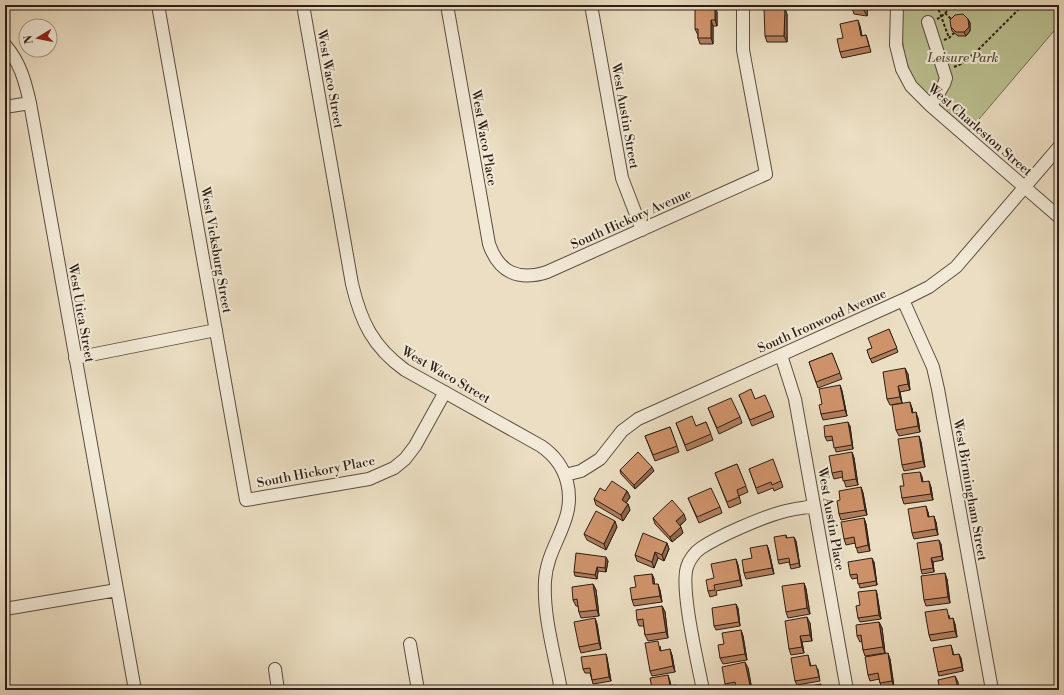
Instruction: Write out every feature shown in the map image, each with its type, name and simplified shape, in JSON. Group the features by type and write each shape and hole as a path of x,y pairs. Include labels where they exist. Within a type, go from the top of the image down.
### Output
{"street":[{"name":"West Vicksburg Street","path":"158,5 246,500"},
{"name":"West Waco Street","path":"303,5 352,284 361,316 368,331 390,359 405,370 541,446 556,458 566,476 569,493 568,514 550,555 545,581 547,613 561,690"},
{"name":"West Waco Place","path":"447,5 489,244 496,260 506,270"},
{"name":"West Austin Street","path":"591,5 622,178 642,230"},
{"name":"South Hickory Avenue","path":"506,270 518,274 538,274 642,230 766,174 743,50 743,5"},
{"name":"West Charleston Street","path":"897,5 895,34 898,57 911,86 931,106 1059,217"},
{"path":"928,22 946,78 931,106"},
{"name":"West Utica Street","path":"5,45 20,67 25,80 30,102 135,690"},
{"path":"5,107 30,102"},
{"name":"South Ironwood Avenue","path":"566,476 581,471 600,459 622,431 638,419 782,355 929,287 956,267 1059,148"},
{"name":"West Birmingham Street","path":"903,300 933,367 992,690"},
{"path":"75,358 216,330"},
{"name":"West Austin Place","path":"782,355 795,399 847,690"},
{"name":"South Hickory Place","path":"246,500 369,479 394,468 405,459 415,446 445,392"},
{"path":"703,690 685,586 687,567 691,559 700,548 766,518 783,512 814,506"},
{"path":"5,609 117,590"},
{"path":"410,644 418,690"},
{"path":"274,669 278,690"}],"path":[{"path":"939,5 939,11 949,38"},
{"path":"928,22 942,17 953,5"},
{"path":"944,71 963,63 1023,5"},
{"path":"945,13 954,22"}],"green space":[{"name":"Leisure Park","path":"903,5 1059,5 1059,25 968,132 919,88 913,78 906,58 902,38"}],"building":[{"path":"852,5 865,5 864,10 852,8"},
{"path":"695,6 715,6 715,20 711,20 711,38 698,38 698,29 695,29"},
{"path":"764,8 785,8 784,36 765,36"},
{"path":"963,14 968,19 969,27 964,32 956,32 951,27 950,20 955,15"},
{"path":"858,20 861,36 866,35 869,46 840,52 837,39 843,38 840,24"},
{"path":"889,329 897,348 870,359 867,350 872,348 868,338"},
{"path":"832,353 840,373 816,382 809,362"},
{"path":"905,368 908,384 898,386 900,397 887,399 883,372"},
{"path":"840,385 845,410 821,414 819,405 822,404 819,389"},
{"path":"751,389 755,399 765,395 772,411 750,420 739,395"},
{"path":"731,398 740,417 717,428 708,408"},
{"path":"910,402 912,413 916,412 918,426 896,430 892,405"},
{"path":"692,416 696,426 706,422 711,434 685,445 676,423"},
{"path":"848,422 852,445 834,448 832,436 825,437 824,426"},
{"path":"670,427 677,446 653,455 645,436"},
{"path":"919,436 923,461 902,465 898,439"},
{"path":"638,452 652,467 634,485 620,470"},
{"path":"852,452 856,479 843,481 842,471 832,473 829,456"},
{"path":"773,459 781,481 772,485 771,482 756,488 749,469"},
{"path":"737,464 746,486 737,490 739,497 727,502 715,473"},
{"path":"920,472 922,482 929,481 931,494 902,498 900,486 904,486 902,474"},
{"path":"612,481 627,491 622,500 628,504 621,515 594,499 600,488 605,491"},
{"path":"861,487 865,510 839,514 837,501 840,500 839,491"},
{"path":"711,488 720,507 697,517 688,498"},
{"path":"672,500 684,514 676,521 681,527 670,537 653,518"},
{"path":"926,506 928,517 934,516 936,529 912,533 908,509"},
{"path":"596,511 615,521 604,544 584,534"},
{"path":"864,518 868,545 856,548 854,537 844,539 841,522"},
{"path":"643,533 667,543 662,555 655,552 652,562 635,555"},
{"path":"786,535 786,538 794,537 799,563 790,565 789,558 778,560 774,537"},
{"path":"939,540 942,556 931,558 933,568 921,570 917,543"},
{"path":"767,545 772,568 744,573 742,560 752,558 750,548"},
{"path":"576,553 606,557 605,568 597,567 595,575 574,572"},
{"path":"872,558 876,581 858,584 857,574 850,575 848,562"},
{"path":"736,559 740,580 714,585 715,590 708,591 706,580 714,578 711,564"},
{"path":"945,573 948,597 924,600 921,576"},
{"path":"652,574 653,584 658,584 660,596 632,600 630,588 636,587 634,576"},
{"path":"804,583 807,608 786,612 782,586"},
{"path":"593,584 597,610 579,612 577,599 573,600 572,587"},
{"path":"876,590 879,615 858,618 856,606 860,605 858,592"},
{"path":"736,604 739,622 714,626 712,608"},
{"path":"662,606 666,632 645,635 643,619 637,620 636,610"},
{"path":"947,609 949,619 953,618 955,631 929,635 925,612"},
{"path":"807,617 810,635 800,636 802,647 789,649 785,621"},
{"path":"595,618 599,643 579,647 574,622"},
{"path":"879,622 883,647 863,650 861,635 857,636 856,625"},
{"path":"741,630 745,654 720,658 718,645 724,644 722,633"},
{"path":"658,641 660,651 670,649 673,666 650,671 645,643"},
{"path":"951,645 953,655 959,654 962,667 938,672 933,648"},
{"path":"888,653 892,681 880,683 878,673 868,675 865,657"},
{"path":"606,654 609,677 592,680 590,668 583,669 581,657"},
{"path":"808,655 810,666 816,665 819,677 795,681 791,658"},
{"path":"745,662 751,690 737,690 735,682 725,684 722,667"},
{"path":"668,675 670,686 676,685 677,690 647,690 652,688 650,678"},
{"path":"955,676 958,688 964,687 965,690 940,690 938,680"},
{"path":"821,684 823,690 798,690 798,688"},
{"path":"613,685 613,690 591,690 590,688"}]}
